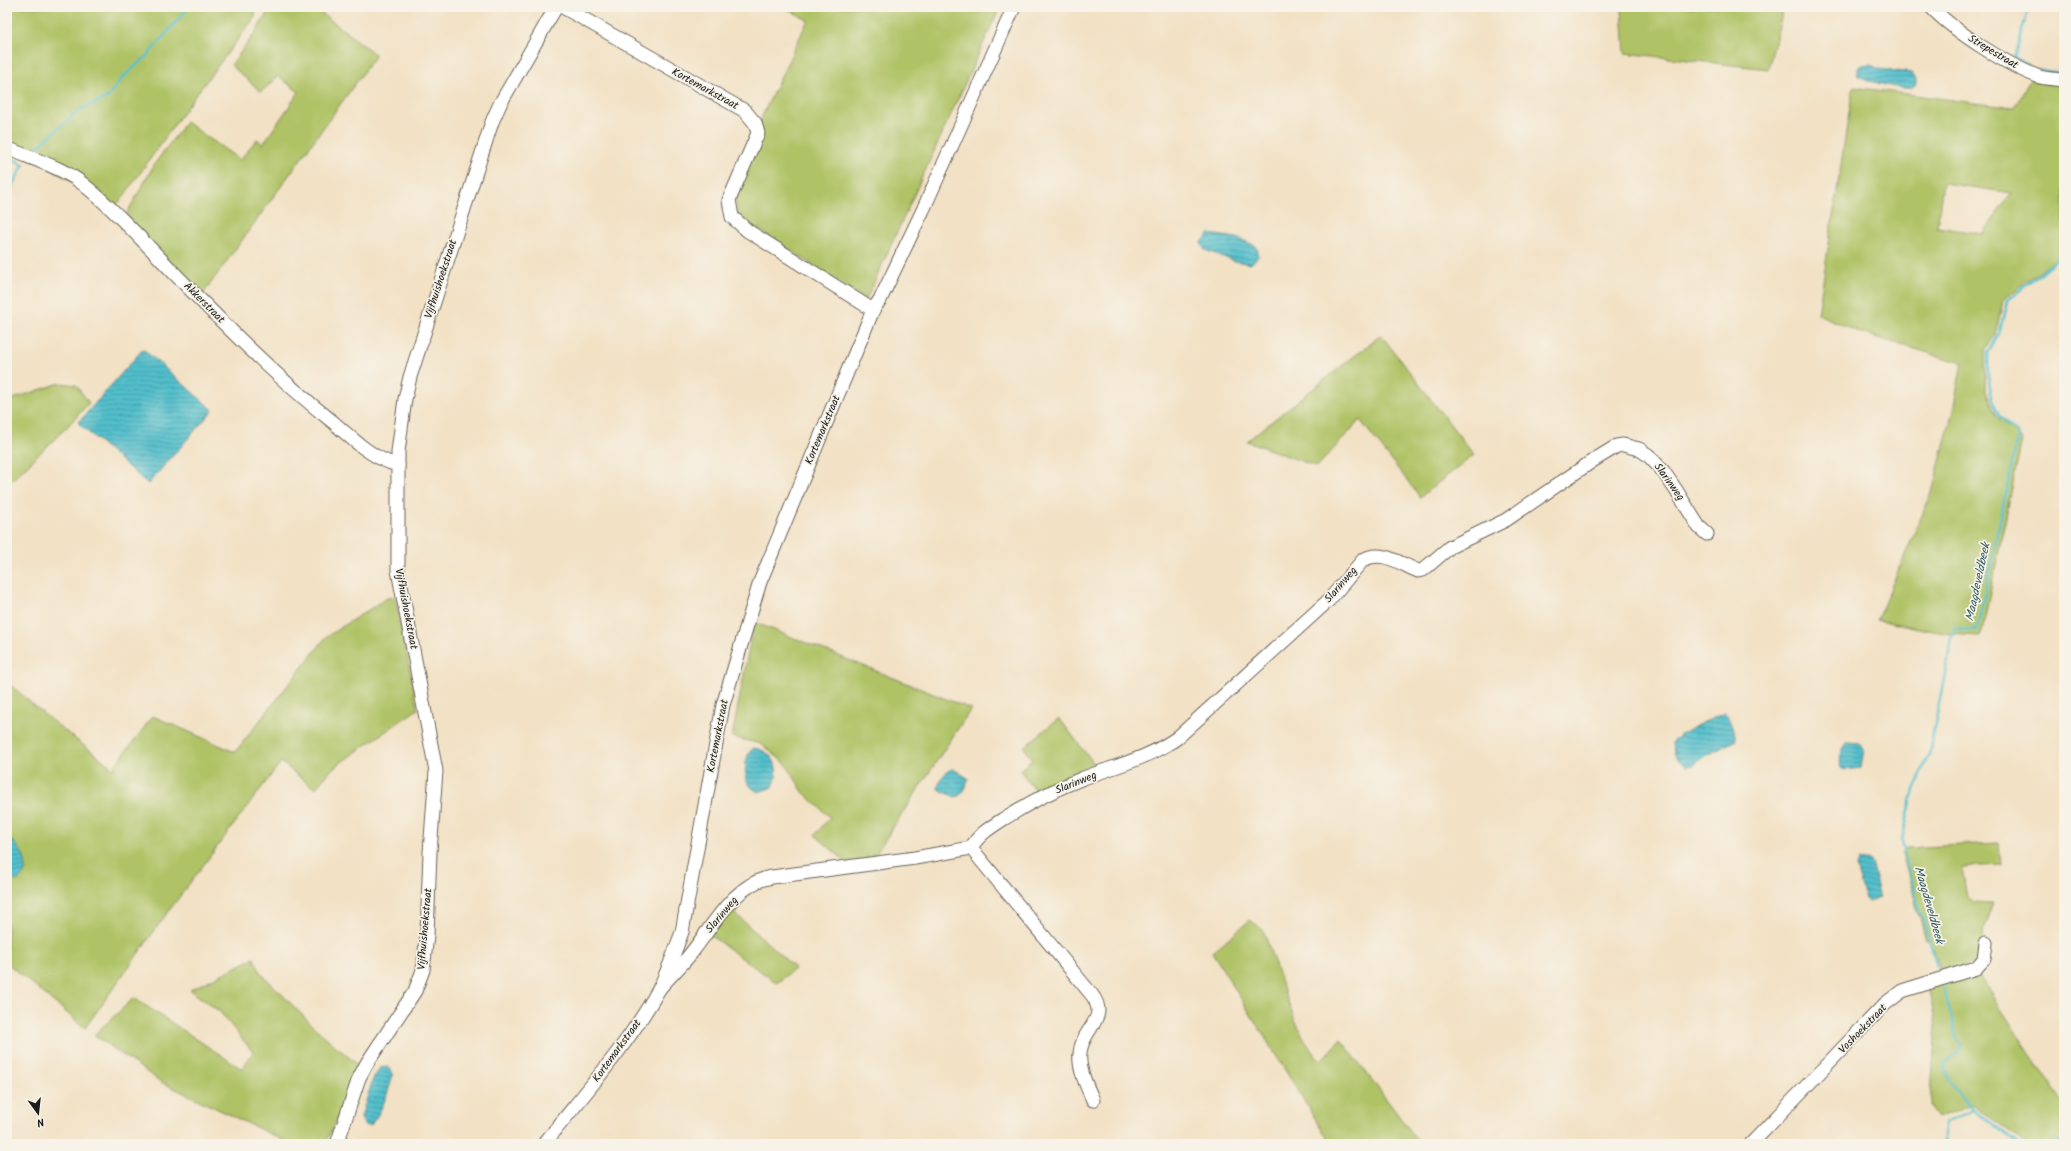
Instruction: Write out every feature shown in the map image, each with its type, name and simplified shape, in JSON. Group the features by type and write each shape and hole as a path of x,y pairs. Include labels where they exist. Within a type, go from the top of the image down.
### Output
{"street":[{"name":"Vijfhuishoekstraat","path":"337,1144 364,1068 406,1007 420,981 423,970 427,936 430,852 436,771 398,570 398,465 401,426 410,378 489,129 500,104 556,7"},
{"name":"Kortemarkstraat","path":"563,7 745,111 755,123 758,133 729,200 732,217 748,231 873,310"},
{"name":"Kortemarkstraat","path":"544,1144 608,1064 631,1032 658,989 682,932 724,704 760,582 873,310 923,210 1014,7"},
{"name":"Strepestraat","path":"1931,7 1945,21 2009,63 2038,76 2064,80"},
{"name":"Akkerstraat","path":"7,148 61,171 83,184 121,219 205,304 303,399 367,449 389,463 398,465"},
{"name":"Slarinweg","path":"658,989 688,958 732,900 755,882 772,877 915,858 971,848 976,839 1018,810 1082,779 1132,762 1160,750 1177,738 1329,600 1363,560 1369,557 1381,555 1418,571 1423,570 1450,547 1506,520 1617,446 1629,445 1648,455 1664,472 1699,527 1707,534"},
{"path":"971,848 1092,995 1099,1006 1098,1016 1081,1042 1079,1055 1085,1081 1093,1100"},
{"name":"Voshoekstraat","path":"1751,1144 1885,1004 1902,991 1976,968 1984,959 1986,943"}],"green space":[{"path":"7,7 255,7 255,17 192,100 121,200 114,206 7,143"},
{"path":"271,7 316,7 320,12 376,55 203,294 132,224 127,213 155,163 186,122 240,160 257,139 263,144 299,92 278,76 261,92 231,65 255,33"},
{"path":"783,7 1000,7 866,300 738,216 735,199 762,116 808,20"},
{"path":"1620,7 1784,7 1768,69 1625,53 1622,9"},
{"path":"2030,80 2064,85 2064,249 2063,253 2003,300 1996,334 1985,350 1985,389 1997,417 2022,440 1981,636 1949,634 1877,620 1932,492 1952,414 1962,363 1861,333 1818,314 1853,87 2014,108","holes":["1943,183 2011,193 1983,234 1937,227"]},
{"path":"1381,335 1474,455 1420,497 1360,420 1317,467 1247,441"},
{"path":"60,383 76,385 89,403 67,427 7,485 7,401"},
{"path":"395,597 418,709 333,768 315,789 281,762 165,916 85,1028 7,963 7,682 51,720 113,768 153,716 235,752 326,637 387,598"},
{"path":"754,622 971,709 873,858 846,862 815,835 830,817 803,792 786,764 761,744 732,737"},
{"path":"1059,718 1098,769 1036,792 1020,770 1032,760 1024,747"},
{"path":"1999,843 2001,865 1962,867 1967,897 1973,903 1993,904 1985,927 1979,961 1942,975 1931,940 1926,940 1902,853 1906,848"},
{"path":"730,909 795,968 777,983 708,934"},
{"path":"1250,920 1263,930 1294,1018 1302,1035 1320,1061 1341,1039 1420,1144 1331,1144 1212,952"},
{"path":"254,958 261,973 315,1028 358,1065 357,1078 325,1144 291,1144 161,1082 94,1035 134,998 242,1069 253,1052 220,1012 190,990"},
{"path":"1960,976 1979,976 2064,1104 2064,1144 2027,1144 1972,1104 1938,1118 1930,1107 1936,1025 1928,987"}],"water":[{"path":"1870,64 1879,69 1911,73 1916,79 1916,84 1910,88 1897,87 1875,82 1858,75 1858,68 1861,65"},
{"path":"1209,234 1237,238 1256,246 1259,255 1251,264 1234,261 1205,250 1201,243"},
{"path":"143,349 213,410 148,484 78,423"},
{"path":"1725,713 1731,722 1736,740 1702,758 1693,765 1687,766 1677,759 1672,744 1673,740 1695,726"},
{"path":"1848,742 1859,743 1864,748 1861,768 1845,770 1841,768 1841,754"},
{"path":"754,748 767,753 774,762 776,768 773,787 758,792 752,788 746,779 745,769 749,754"},
{"path":"953,769 968,778 964,790 961,794 955,797 938,789 939,783 943,776 948,771"},
{"path":"7,836 21,851 26,864 23,875 17,881 7,878"},
{"path":"1868,860 1871,862 1880,898 1868,902 1865,899 1856,866 1858,861"},
{"path":"388,1067 393,1073 384,1101 370,1126 364,1125 361,1117 373,1079 380,1068"}],"waterway":[{"path":"33,151 78,111 108,97 122,78 147,56 189,7"},
{"name":"Maagdeveldbeek","path":"2029,7 2014,57 2029,66"},
{"name":"Maagdeveldbeek","path":"2039,70 2064,73"},
{"path":"7,156 24,165"},
{"path":"7,195 24,164"},
{"name":"Maagdeveldbeek","path":"1937,966 1908,870 1902,840 1914,789 1929,754 1954,628 1977,630 2018,435 2000,417 1992,399 1988,376 1988,353 1999,334 2007,301 2064,253"},
{"name":"Maagdeveldbeek","path":"1944,988 1956,1037 1962,1045 1958,1053 1945,1063 1945,1069 1954,1088 1973,1109 1945,1123 1945,1144"},
{"path":"1973,1109 2019,1144"},
{"path":"2052,1144 2064,1138"}]}
